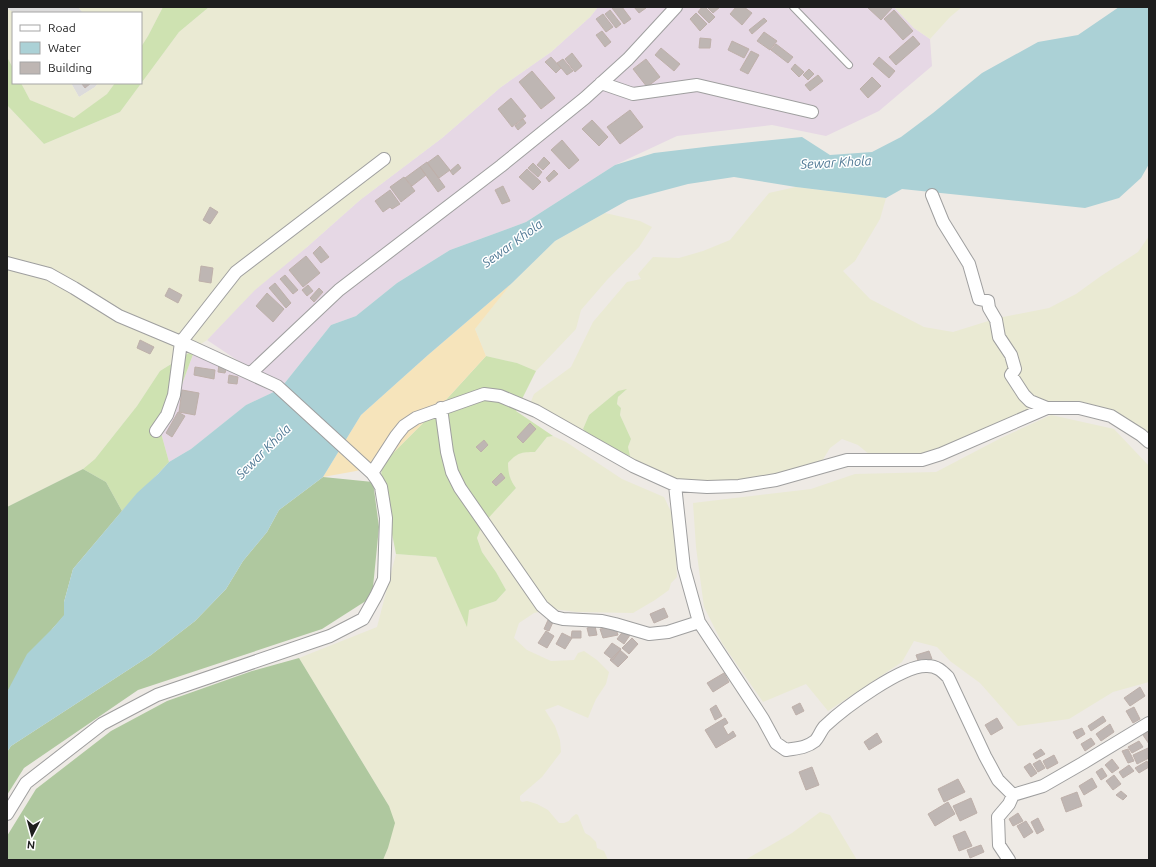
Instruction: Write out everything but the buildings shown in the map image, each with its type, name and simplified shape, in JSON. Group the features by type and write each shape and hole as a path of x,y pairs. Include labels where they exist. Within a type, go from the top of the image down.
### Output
{"street":[{"path":"251,373 339,290 501,166 585,98 628,59 676,7"},
{"path":"601,83 633,94 697,85 812,112"},
{"path":"156,431 167,415 174,395 181,342 236,272 384,159"},
{"path":"932,195 943,222 969,264 979,299 988,301 989,308 996,320 999,337 1011,355 1016,369 1010,375 1024,395 1030,401 1047,408 1079,408 1111,416 1141,435 1149,442"},
{"path":"7,263 49,274 68,284 119,316 251,373 277,386 372,473 381,487 386,518 384,579 363,619 330,636 157,695 102,724 26,783 7,814"},
{"path":"372,473 404,426 416,418 484,394 500,396 536,411 633,466 675,485 707,487 738,486 776,480 847,460 922,460 941,454 1047,408"},
{"path":"442,408 447,452 452,472 464,494 548,613 564,619 615,624 649,634 668,632 699,622"},
{"path":"675,485 684,568 699,622 763,719 776,743 786,750 804,748 816,740 824,726 870,691 915,667 928,666 940,669 948,677 985,756 998,780 1013,795"},
{"path":"1009,860 999,845 998,818 1009,804 1013,795 1042,786 1083,764 1149,722"}],"lane":[{"path":"793,7 849,65"}],"shaded area":[{"path":"7,7 78,7 82,12 14,12 7,9"},
{"path":"598,7 894,7 914,28 930,39 932,66 879,111 826,136 772,125 677,136 615,165 526,222 450,250 397,283 356,316 331,325 280,389 246,405 191,449 169,462 161,433 181,387 195,349 246,366 207,340 254,290 307,247 360,200 442,138 501,87 551,52 590,17"},
{"path":"72,84 97,84 95,87 79,97"}],"green space":[{"path":"78,7 163,7 142,45 142,12 82,12"},
{"path":"163,7 209,7 179,32 142,82 142,45"},
{"path":"209,7 598,7 590,17 551,52 501,87 442,138 360,200 255,290 207,340 160,371 137,406 95,459 83,469 7,507 7,105 44,144 120,112 179,32"},
{"path":"894,7 962,7 950,17 930,39 914,28"},
{"path":"7,9 14,12 12,12 12,66 7,57"},
{"path":"7,57 12,66 12,84 22,84 30,100 74,118 107,94 114,84 141,84 120,112 44,144 7,105"},
{"path":"22,84 72,84 79,97 97,84 114,84 107,94 74,119 30,100"},
{"path":"796,187 886,198 880,219 855,261 843,271 870,299 924,327 953,332 998,318 1049,308 1076,294 1138,252 1149,236 1149,450 1111,418 1034,405 1003,424 930,460 870,455 858,445 842,439 830,448 822,461 823,468 715,490 631,467 628,447 631,439 620,415 621,408 617,404 618,397 626,390 618,391 589,415 583,429 575,427 530,404 534,394 571,367 593,322 627,282 641,279 638,274 653,257 679,258 703,251 730,240 769,193"},
{"path":"605,213 640,221 652,227 639,247 581,310 576,329 536,371 517,363 486,356 475,329 511,284 555,241"},
{"path":"195,349 181,387 161,433 169,462 122,511 106,482 83,469 95,459 137,406 160,371"},
{"path":"486,356 517,363 536,371 516,411 553,436 547,437 535,452 520,454 508,463 508,470 512,482 516,488 482,525 477,538 482,552 506,590 496,601 469,610 467,627 436,557 396,554 381,478 382,464 444,402"},
{"path":"627,389 618,397 617,404 621,408 620,415 631,439 628,447 630,456 612,453 591,438 583,429 589,415 618,391"},
{"path":"1051,415 1114,429 1149,466 1149,682 1113,692 1069,719 1018,726 980,683 950,661 937,647 914,641 902,662 828,711 806,684 763,702 722,643 704,607 696,547 693,503 811,489 855,474 936,472 1001,438"},
{"path":"553,436 566,442 622,479 664,497 674,518 677,577 671,583 669,590 633,613 577,612 553,609 534,613 519,623 514,638 527,650 551,661 574,660 578,653 584,651 597,660 609,672 606,684 596,699 588,718 558,705 545,710 555,726 560,740 561,752 542,777 520,796 520,800 522,802 527,801 537,804 548,810 559,823 569,821 576,814 578,815 585,833 596,842 597,848 604,851 608,860 383,860 388,848 389,806 299,658 377,627 396,554 436,557 467,626 468,610 496,601 506,590 482,552 477,538 481,525 516,488 511,481 508,471 508,463 515,455 524,452 535,452 547,437"},
{"path":"83,469 106,482 122,511 73,569 64,602 65,615 53,628 7,692 7,507"},
{"path":"323,477 373,482 379,527 372,597 322,629 138,690 24,768 7,795 7,752 11,746 151,655 195,621 226,589 243,561 267,532 279,510"},
{"path":"299,658 389,806 395,823 383,860 7,860 7,836 36,789 111,731 167,701 252,671"},
{"path":"820,812 830,815 857,860 745,860 792,833"}],"sand":[{"path":"511,284 475,329 486,356 444,402 382,464 356,471 323,477 361,415"}],"water":[{"name":"Sewar Khola","path":"1119,7 1149,7 1149,164 1141,178 1119,198 1085,208 902,189 886,198 796,187 734,177 688,184 628,200 555,241 511,284 361,415 323,477 279,510 267,532 243,561 226,589 195,621 151,655 11,746 7,752 7,692 27,654 64,615 64,602 73,569 137,493 169,462 191,449 246,405 280,389 331,325 356,316 397,283 450,250 526,222 615,165 654,153 802,137 830,155 872,152 901,137 982,73 1038,42 1078,35"}]}
